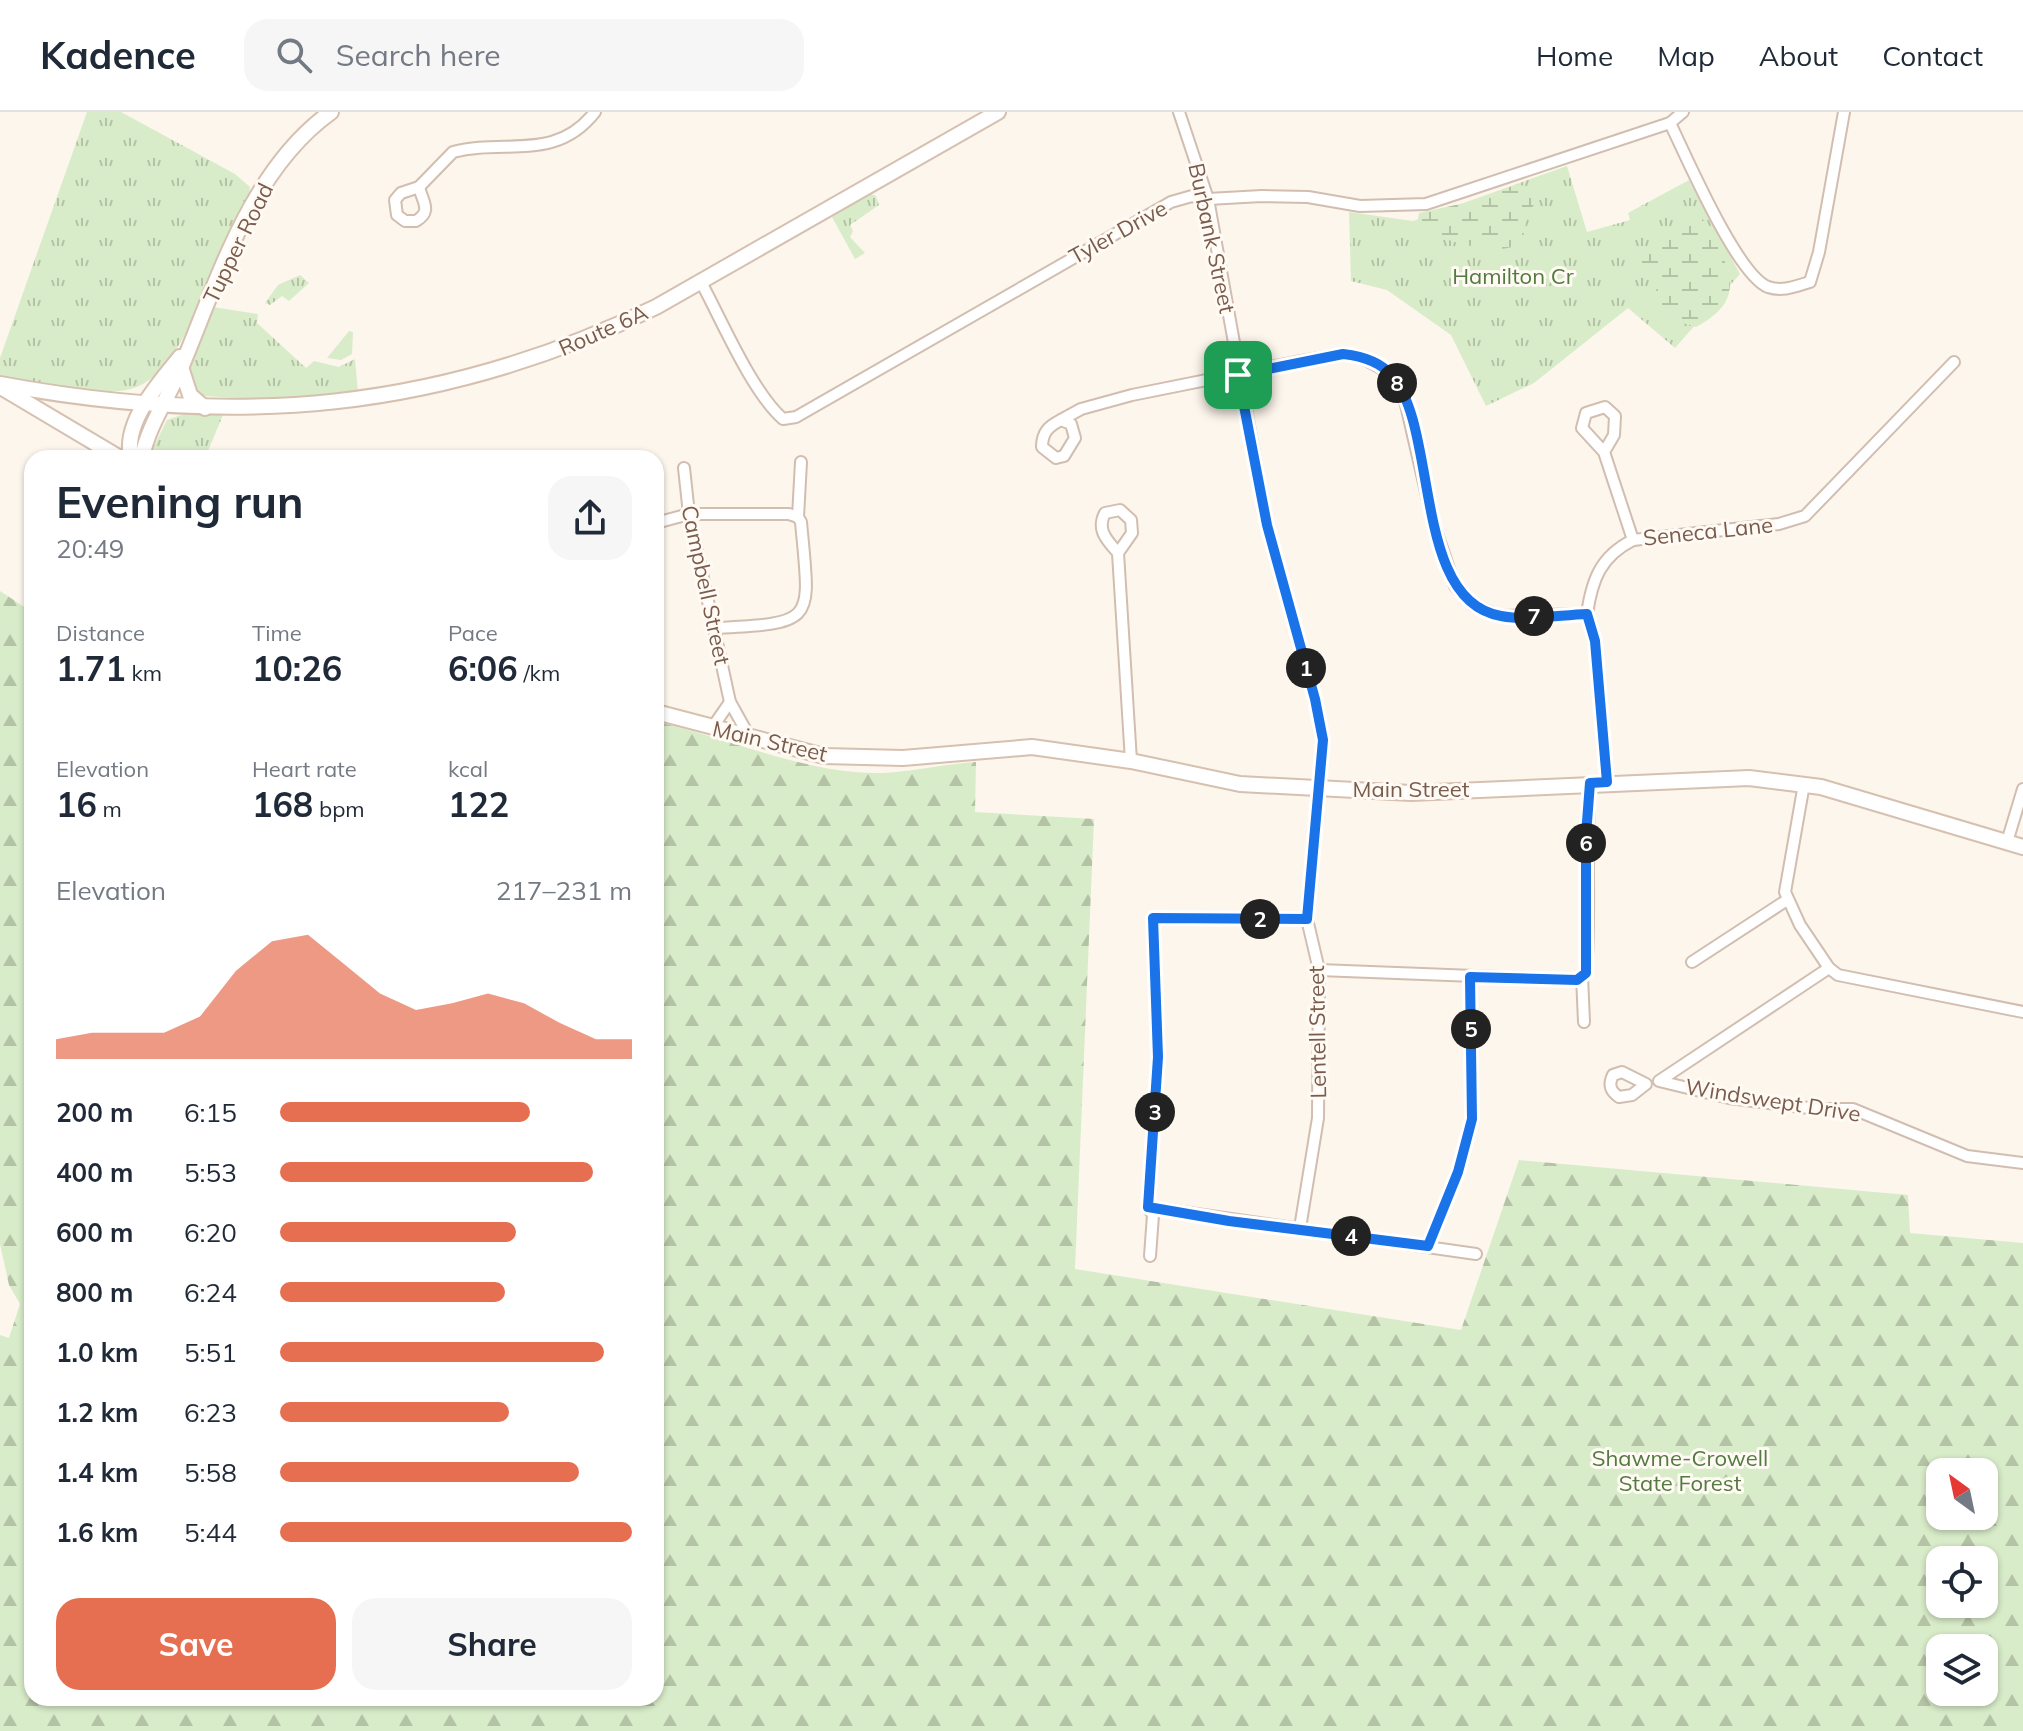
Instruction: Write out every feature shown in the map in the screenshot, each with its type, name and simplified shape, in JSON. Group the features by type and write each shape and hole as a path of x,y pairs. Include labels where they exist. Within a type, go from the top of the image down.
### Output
{"main road":[{"name":"Tupper Road","path":"164,406 188,346 263,187 295,145 331,112"},
{"name":"Route 6A","path":"0,386 144,404 206,408 343,402 405,393 494,372 605,332 701,282 998,112"},
{"name":"Tupper Road","path":"144,404 188,346"},
{"path":"181,367 190,395 206,408"},
{"path":"0,386 107,450"},
{"path":"131,450 144,404"},
{"path":"145,450 164,406"},
{"name":"Main Street","path":"664,714 750,738 849,758 903,758 1032,747 1131,761 1240,784 1411,793 1749,778 1804,784 1885,804 2023,847"}],"street":[{"path":"419,187 453,152 515,148 563,139 577,133 595,112"},
{"name":"Burbank Street","path":"1179,112 1208,199 1267,525 1315,699 1323,740 1321,788"},
{"name":"Tyler Drive","path":"701,282 774,412 783,419 796,417 1171,202 1192,196 1208,199 1308,197 1360,206 1426,204 1670,123 1683,112"},
{"path":"1670,123 1728,238 1753,277 1767,286 1783,290 1810,282 1819,252 1844,112"},
{"path":"1061,420 1081,409 1132,395 1343,354 1374,362 1390,373 1403,392 1433,522 1455,586 1473,605 1500,616 1587,614 1595,641 1607,782"},
{"name":"Seneca Lane","path":"1587,614 1591,587 1600,565 1614,549 1633,540 1779,524 1805,516 1954,362"},
{"path":"1604,452 1633,540"},
{"path":"716,628 778,625 794,620 801,613 805,605 804,558 798,517 801,462"},
{"name":"Campbell Street","path":"684,468 689,514 730,702 750,738"},
{"path":"664,521 689,514 789,514 798,517"},
{"path":"1118,553 1131,761"},
{"path":"712,728 730,702"},
{"path":"1319,970 1577,980 1586,973 1588,952 1586,835 1590,783"},
{"path":"1804,784 1784,885 1787,900 1829,968 1838,975 2023,1012"},
{"name":"Lentell Street","path":"1300,1228 1318,1118 1319,970 1307,919 1321,788"},
{"path":"2007,842 2023,789"},
{"path":"1692,962 1787,900"},
{"path":"1150,1256 1153,1215 1148,1207 1158,1057 1153,918 1307,919"},
{"name":"Windswept Drive","path":"1646,1084 1659,1081 1829,968"},
{"path":"1582,976 1584,1022"},
{"path":"1428,1246 1458,1172 1472,1119 1470,977"},
{"name":"Windswept Drive","path":"1659,1081 1729,1098 1817,1109 1853,1109 1967,1156 2023,1163"},
{"path":"1148,1207 1476,1254"}],"green space":[{"path":"87,112 121,112 235,174 250,187 233,235 189,327 170,358 152,378 132,388 109,392 0,377 0,358"},
{"name":"Hamilton Cr","path":"1567,166 1587,232 1630,220 1628,213 1689,180 1740,274 1675,348 1628,308 1534,383 1486,406 1451,335 1387,290 1351,281 1349,212 1413,221"},
{"path":"1517,184 1535,189 1538,197 1528,213 1523,236 1514,246 1493,249 1464,244 1437,236 1417,225 1419,213 1478,200"},
{"path":"869,193 876,196 879,205 850,225 853,231 850,237 865,253 855,259 832,217"},
{"path":"1685,214 1701,218 1708,224 1730,282 1729,294 1723,305 1696,327 1660,316 1653,300 1661,276 1658,268 1627,258 1625,249 1652,249 1665,243"},
{"path":"300,275 309,283 289,301 282,296 270,305 265,303 278,285"},
{"path":"213,307 258,314 257,323 306,368 314,361 339,367 355,359 358,392 282,400 201,396 190,376 190,364 192,352"},
{"path":"349,331 353,332 352,354 341,360 327,358"},
{"path":"187,413 223,415 208,450 152,450 167,420"},
{"name":"Shawme-Crowell State Forest","path":"0,591 24,607 24,1706 664,1706 664,724 797,762 855,772 884,773 976,762 975,812 1094,819 1075,1269 1461,1330 1519,1160 1908,1195 1910,1233 2023,1243 2023,1731 0,1731 0,1335 9,1338 20,1304 9,1285 0,1244"}],"route":[{"path":"1343,354 1374,362 1390,373 1403,392 1433,522 1455,586 1473,605 1500,616 1587,614 1595,641 1607,782 1590,783 1586,835 1586,973 1577,980 1470,977 1472,1119 1458,1172 1428,1246 1229,1221 1148,1207 1158,1057 1153,918 1307,919 1323,740 1315,699 1267,525 1238,375 1343,354"}]}
